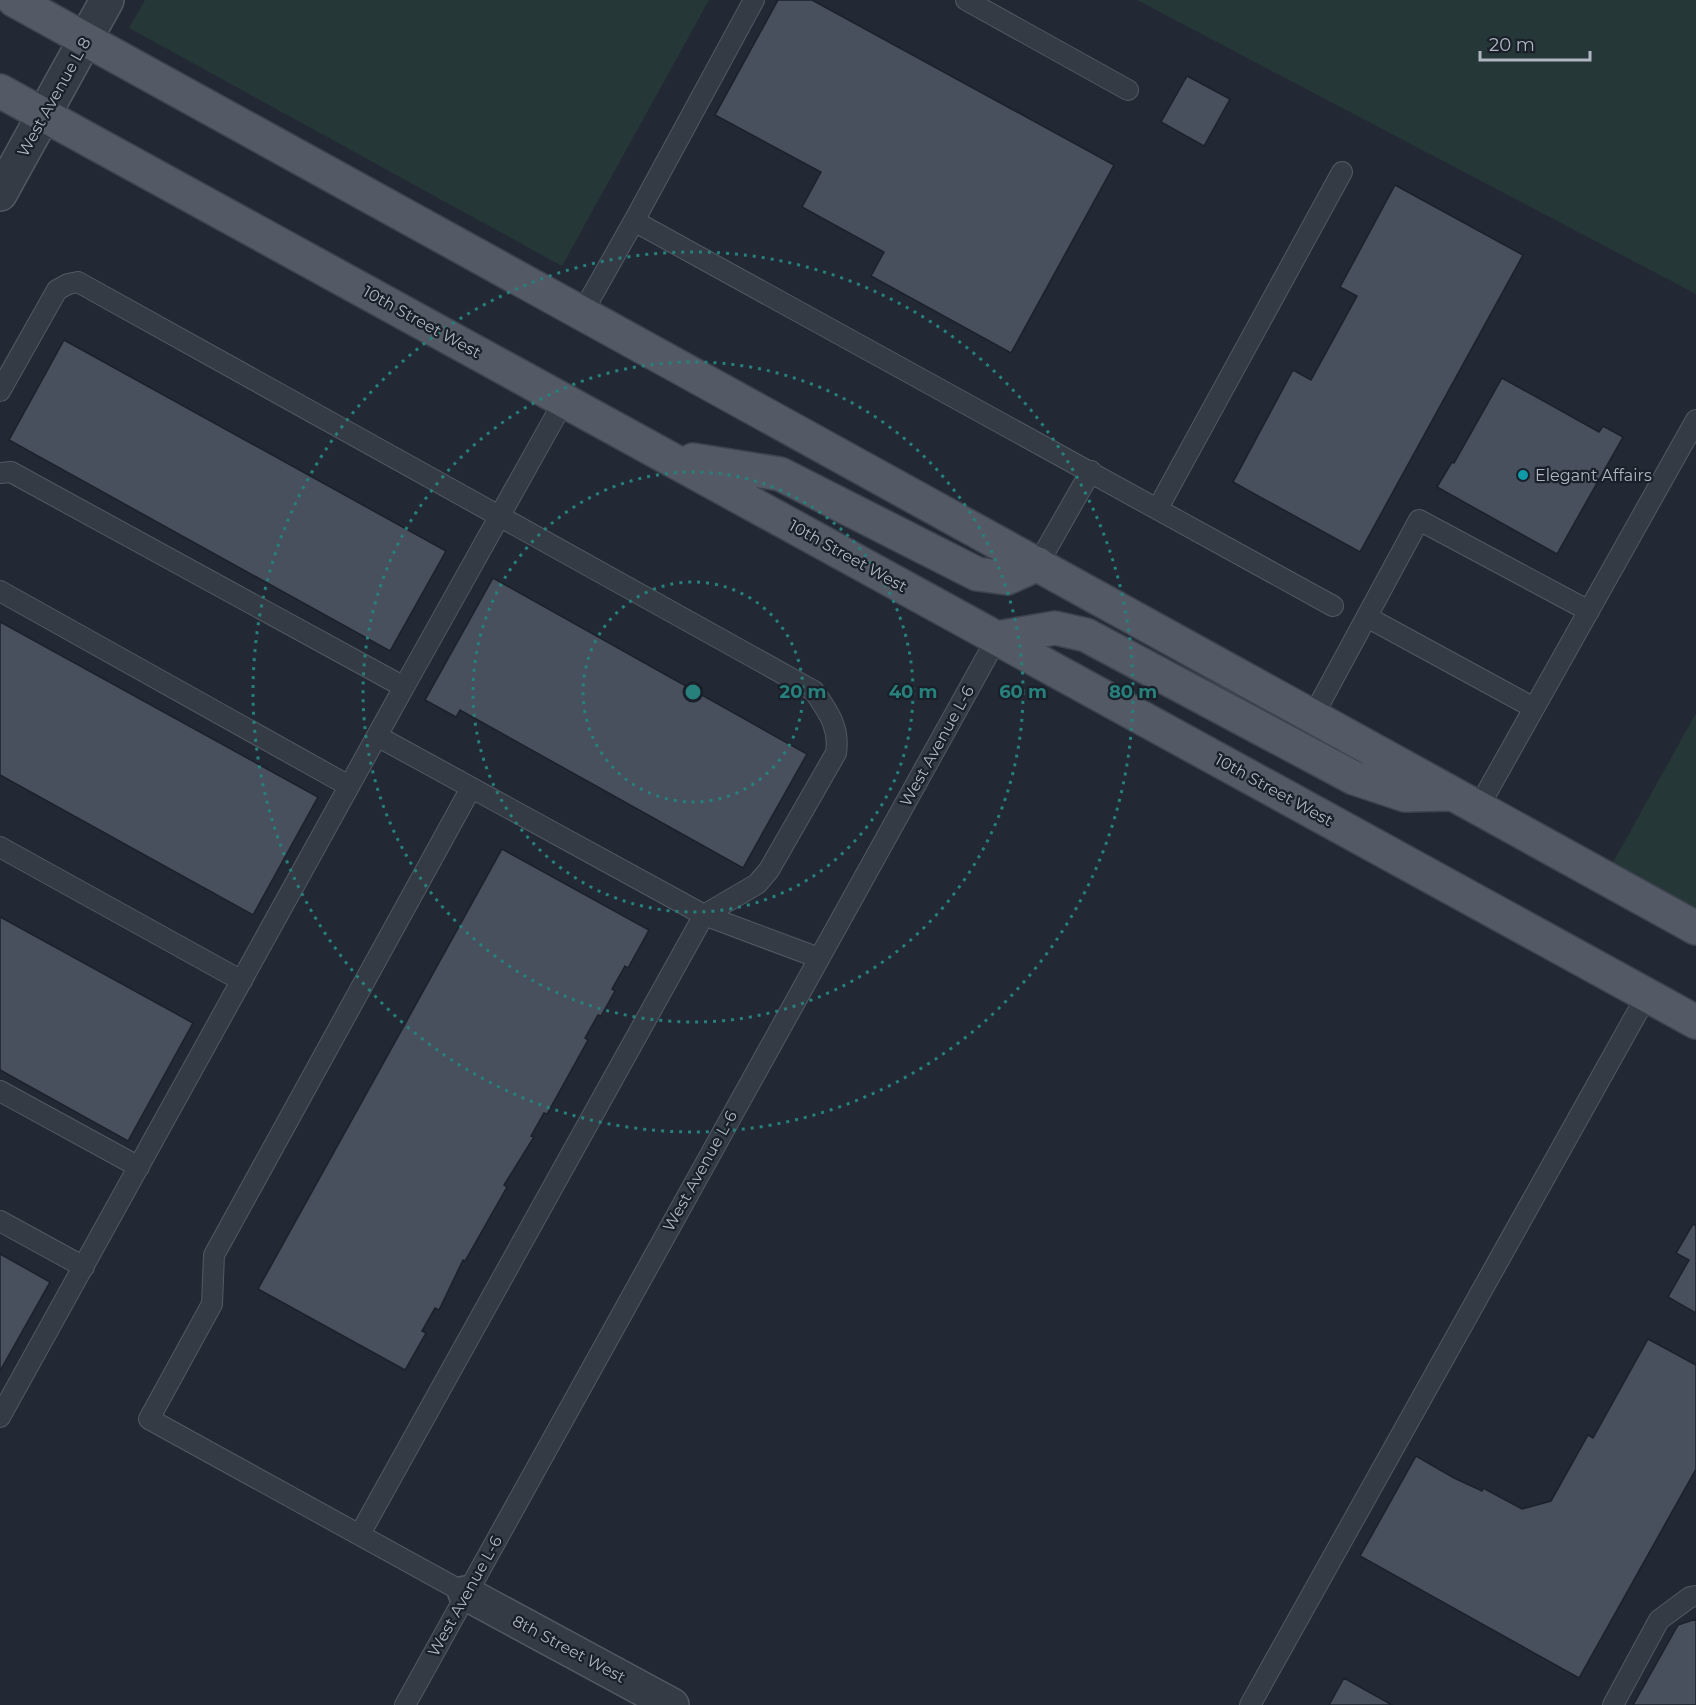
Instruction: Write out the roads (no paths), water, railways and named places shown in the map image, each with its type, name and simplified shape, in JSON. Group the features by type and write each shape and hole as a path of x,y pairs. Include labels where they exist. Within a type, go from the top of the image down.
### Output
{"main road":[{"path":"14,0 581,315 1038,564 1696,928"},
{"name":"10th Street West","path":"0,91 565,399 1696,1022"},
{"path":"667,456 780,474 977,574 1007,578 1038,564"},
{"path":"997,638 1055,628 1086,635 1354,777 1405,795 1466,801"}],"street":[{"name":"West Avenue L 8","path":"0,194 107,0"},
{"name":"8th Street West","path":"465,1593 672,1705"}],"lane":[{"path":"581,315 754,0"},
{"path":"966,0 1128,90"},
{"path":"1158,508 1342,172"},
{"path":"634,221 1333,606"},
{"path":"0,392 57,290 78,282 814,691 833,720 838,737 836,753 769,870 757,884 704,915 360,1534"},
{"path":"0,1417 565,399"},
{"path":"1466,801 1534,708 1696,420"},
{"path":"1038,564 1091,471"},
{"path":"0,473 12,472 404,687"},
{"path":"1313,716 1419,520 1589,611"},
{"path":"0,591 349,786"},
{"path":"1367,617 1534,708"},
{"name":"West Avenue L-6","path":"405,1705 465,1593 997,638"},
{"path":"377,736 704,915 819,958"},
{"path":"465,1593 149,1419 212,1304 214,1255 471,788"},
{"path":"0,847 242,981"},
{"path":"1250,1705 1647,995"},
{"path":"0,1091 139,1167"},
{"path":"0,1221 84,1268"},
{"path":"1613,1705 1659,1620 1696,1596"}],"place":[{"name":"Elegant Affairs","path":"1523,475"}]}
